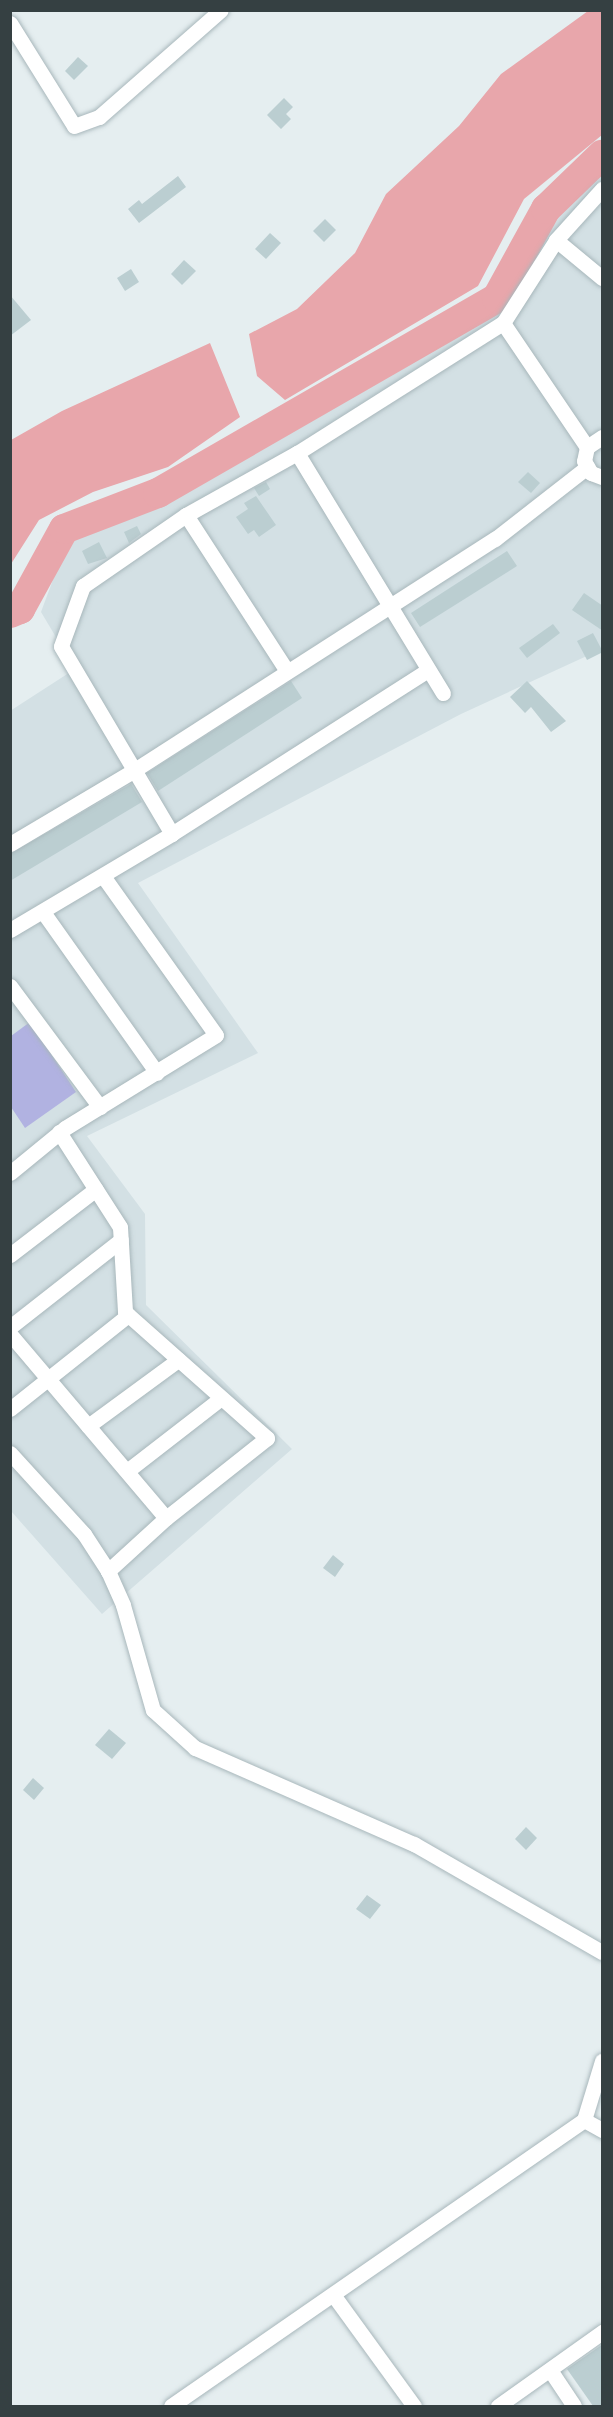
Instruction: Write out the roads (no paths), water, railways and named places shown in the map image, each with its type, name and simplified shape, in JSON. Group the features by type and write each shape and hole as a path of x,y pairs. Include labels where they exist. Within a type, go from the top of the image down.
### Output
{"street":[{"path":"10,23 74,126 99,117 221,10"},
{"path":"172,834 61,646 83,586 186,515 297,453 503,323 556,240 603,189"},
{"path":"556,240 603,278"},
{"path":"503,323 587,447 587,467"},
{"path":"587,447 603,437"},
{"path":"297,453 443,693"},
{"path":"587,467 603,477"},
{"path":"10,844 133,771 391,607 495,539 587,467"},
{"path":"186,515 287,671"},
{"path":"10,930 172,834 428,670"},
{"path":"10,1173 59,1132 158,1073 216,1035 103,876"},
{"path":"43,912 158,1073"},
{"path":"10,986 100,1107"},
{"path":"59,1132 120,1227 128,1315 267,1438 166,1518 108,1571"},
{"path":"10,1255 96,1189"},
{"path":"10,1327 121,1240"},
{"path":"10,1409 128,1315"},
{"path":"10,1334 166,1518"},
{"path":"88,1426 178,1360"},
{"path":"127,1471 221,1398"},
{"path":"10,1453 84,1534 108,1571 123,1605 153,1710 195,1748 414,1844 603,1952"},
{"path":"171,2406 334,2296 584,2120 603,2061"},
{"path":"584,2120 603,2130"},
{"path":"334,2296 414,2406"},
{"path":"498,2406 603,2332"},
{"path":"550,2370 574,2406"}],"waterway":[{"path":"10,613 20,609 64,529 158,493 497,298 546,209 602,155"}]}
